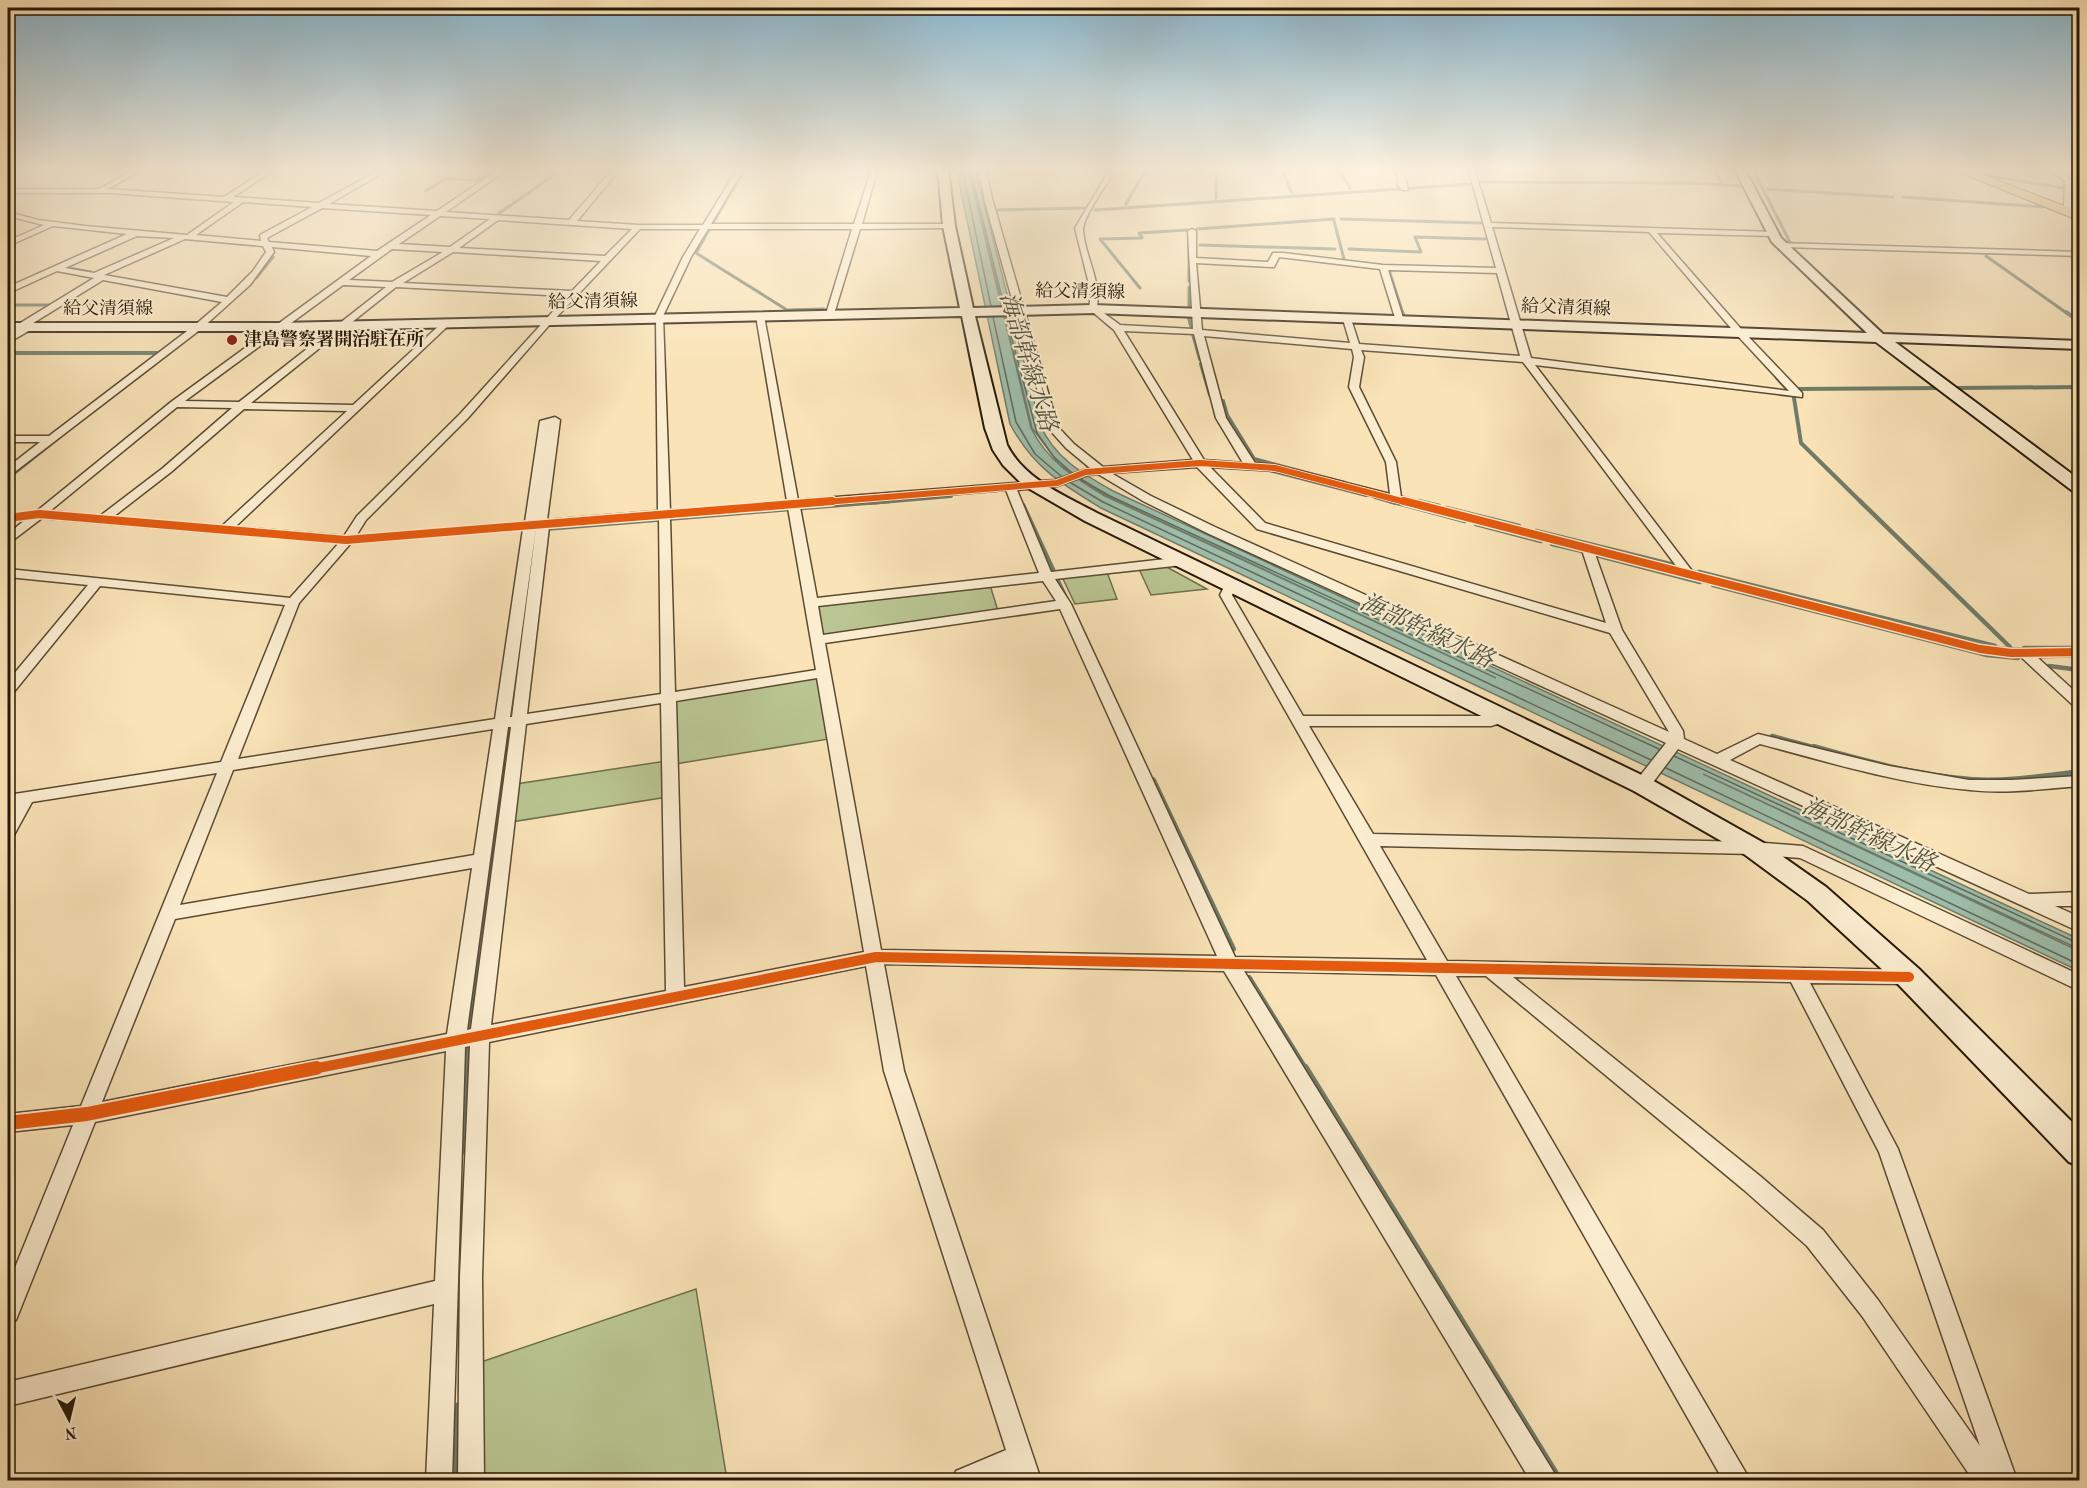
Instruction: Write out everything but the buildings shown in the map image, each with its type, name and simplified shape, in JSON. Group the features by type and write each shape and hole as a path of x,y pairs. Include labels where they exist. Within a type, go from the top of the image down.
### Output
{"street":[{"path":"8,244 22,237"},
{"path":"8,290 127,237"},
{"path":"8,340 16,328 99,276 185,237"},
{"path":"206,237 379,254"},
{"path":"8,472 198,327 252,277 267,257 270,252 263,237"},
{"path":"8,540 175,404 403,237"},
{"path":"103,519 395,284 469,237"},
{"path":"8,1312 293,602 344,545 361,518 464,416 548,321 628,237"},
{"path":"675,996 659,318 687,257 702,237"},
{"path":"830,314 853,237"},
{"path":"953,237 975,310 993,428 1000,450 1017,470 1034,484 1091,517 1505,717 1647,778 1753,848 1817,894 1909,977 2076,1145"},
{"path":"998,237 1017,310 1053,428 1092,471 1211,530 1675,743 1719,759 2079,925"},
{"path":"1081,237 1095,292 1093,309 1118,328 1200,464 1261,526 1615,630"},
{"path":"1192,237 1198,332 1221,418 1251,466"},
{"path":"1491,237 1527,360 1688,574"},
{"path":"1118,328 1198,332 1232,337 1527,360 1798,395 1733,332 1657,237"},
{"path":"1775,237 1880,338 2079,488"},
{"path":"390,246 607,259"},
{"path":"1784,247 2079,256"},
{"path":"1192,260 1271,265 1276,255 1282,255 1383,267 1501,271"},
{"path":"1383,267 1400,321"},
{"path":"57,268 227,300"},
{"path":"340,282 395,284 430,289 573,294"},
{"name":"給父清須線","path":"16,328 343,326 1093,309 2078,346"},
{"path":"760,316 810,603 876,957 894,1071 1024,1469 965,1480"},
{"path":"1347,319 1359,357 1354,387 1391,462 1396,499"},
{"path":"225,530 447,323"},
{"path":"175,404 357,408"},
{"path":"439,1480 456,1041 482,860 510,722 540,528 555,420 545,421 540,528"},
{"path":"8,439 51,439"},
{"path":"8,518 39,514 346,540 795,509 1057,483 1092,471 1200,464 1251,466 1275,468 1980,649 2079,652"},
{"path":"1011,486 1047,577 1064,604 1229,963 1544,1480"},
{"path":"1587,548 1615,630 1676,730 1675,743 1647,778"},
{"path":"810,603 1183,561"},
{"path":"8,573 293,602"},
{"path":"8,690 97,582"},
{"path":"1231,584 1226,595 1737,1480"},
{"path":"818,640 1064,604"},
{"path":"2024,652 2079,704"},
{"path":"8,800 824,673"},
{"path":"1300,721 1491,722 1505,717"},
{"path":"471,1480 471,1277 480,1036 510,722"},
{"path":"1719,759 1758,739 1841,761 1960,783 2002,786 2079,781"},
{"path":"8,831 27,797"},
{"path":"1367,840 1753,848 1803,852 2079,984"},
{"path":"170,913 482,860"},
{"path":"2026,900 2079,899"},
{"path":"8,1123 87,1114 876,957 1909,977"},
{"path":"1489,968 1752,1183 1815,1238 1870,1308 1988,1480"},
{"path":"1796,974 1888,1149 2004,1480"},
{"path":"8,1394 445,1290"}],"green space":[{"path":"1165,566 1207,589 1151,595 1139,569"},
{"path":"1107,572 1117,599 1075,604 1062,577"},
{"path":"990,585 998,611 826,637 822,635 817,606 820,604"},
{"path":"820,679 829,739 675,764 674,703 679,699"},
{"path":"666,761 667,797 511,822 516,784"},
{"path":"696,1289 727,1480 481,1480 481,1362"}],"water":[{"path":"971,237 985,237 1031,428 1045,450 1060,465 1032,428 986,237 993,237 1040,424 1053,446 1080,471 1113,491 2079,939 2079,949 1703,774 2079,951 2079,971 1101,508 1049,473 1028,452 1010,424","holes":["1060,465 1107,496 1496,678 1105,496"]}],"waterway":[{"path":"705,237 696,253 787,310 824,309"},
{"path":"1140,288 1100,239 1142,237"},
{"path":"1338,237 1344,259"},
{"path":"1349,249 1421,252 1415,237"},
{"path":"1430,237 1485,239"},
{"path":"1788,237 1791,244"},
{"path":"1189,241 1189,281"},
{"path":"1200,245 1335,249"},
{"path":"1986,256 2068,314"},
{"path":"256,278 273,257"},
{"path":"64,267 90,272"},
{"path":"1389,270 1403,314"},
{"path":"1189,287 1189,308"},
{"path":"8,305 52,305"},
{"path":"60,305 144,305"},
{"path":"2066,312 2080,322"},
{"path":"1189,318 1192,329"},
{"path":"1193,334 1200,359"},
{"path":"8,353 158,353"},
{"path":"1201,364 1210,395"},
{"path":"1777,378 1790,392"},
{"path":"1957,388 2080,387"},
{"path":"1798,389 1941,388"},
{"path":"1794,398 1801,443 1862,503"},
{"path":"1223,401 1227,415 1254,459 1345,483"},
{"path":"8,478 58,438"},
{"path":"1269,470 1366,495"},
{"path":"870,503 951,496"},
{"path":"1375,497 1396,503"},
{"path":"1401,497 1424,503"},
{"path":"543,529 889,501"},
{"path":"1390,501 1465,521"},
{"path":"1418,501 1439,506"},
{"path":"1860,501 2010,647"},
{"path":"1023,505 1055,574"},
{"path":"1446,508 1519,526"},
{"path":"1476,524 1541,541"},
{"path":"1536,531 1674,565"},
{"path":"1552,544 1582,551"},
{"path":"1596,555 1700,582"},
{"path":"1699,572 1995,646"},
{"path":"1057,579 1066,598"},
{"path":"1713,585 1987,655 2018,658"},
{"path":"510,718 525,610"},
{"path":"2024,648 2080,648"},
{"path":"2049,666 2080,670"},
{"path":"506,749 509,725"},
{"path":"1772,736 1820,749"},
{"path":"470,1026 506,747"},
{"path":"1814,747 1893,768 1973,780 2013,779 2080,772"},
{"path":"1153,780 1233,949"},
{"path":"1249,978 1306,1070"},
{"path":"468,1048 468,1068"},
{"path":"466,1151 468,1068"},
{"path":"1305,1068 1559,1480"},
{"path":"457,1480 459,1406"}],"cycle path":[{"path":"8,518 39,514 346,540 1057,483 1086,472 1200,463 1275,468 1980,649 2011,653 2080,652"},
{"path":"8,1123 87,1114 876,957 1909,977"}],"place":[{"name":"津島警察署開治駐在所","path":"232,340"}],"water label":[{"name":"海部幹線水路","path":"1027,362"},
{"name":"海部幹線水路","path":"1426,632"},
{"name":"海部幹線水路","path":"1868,836"}]}
